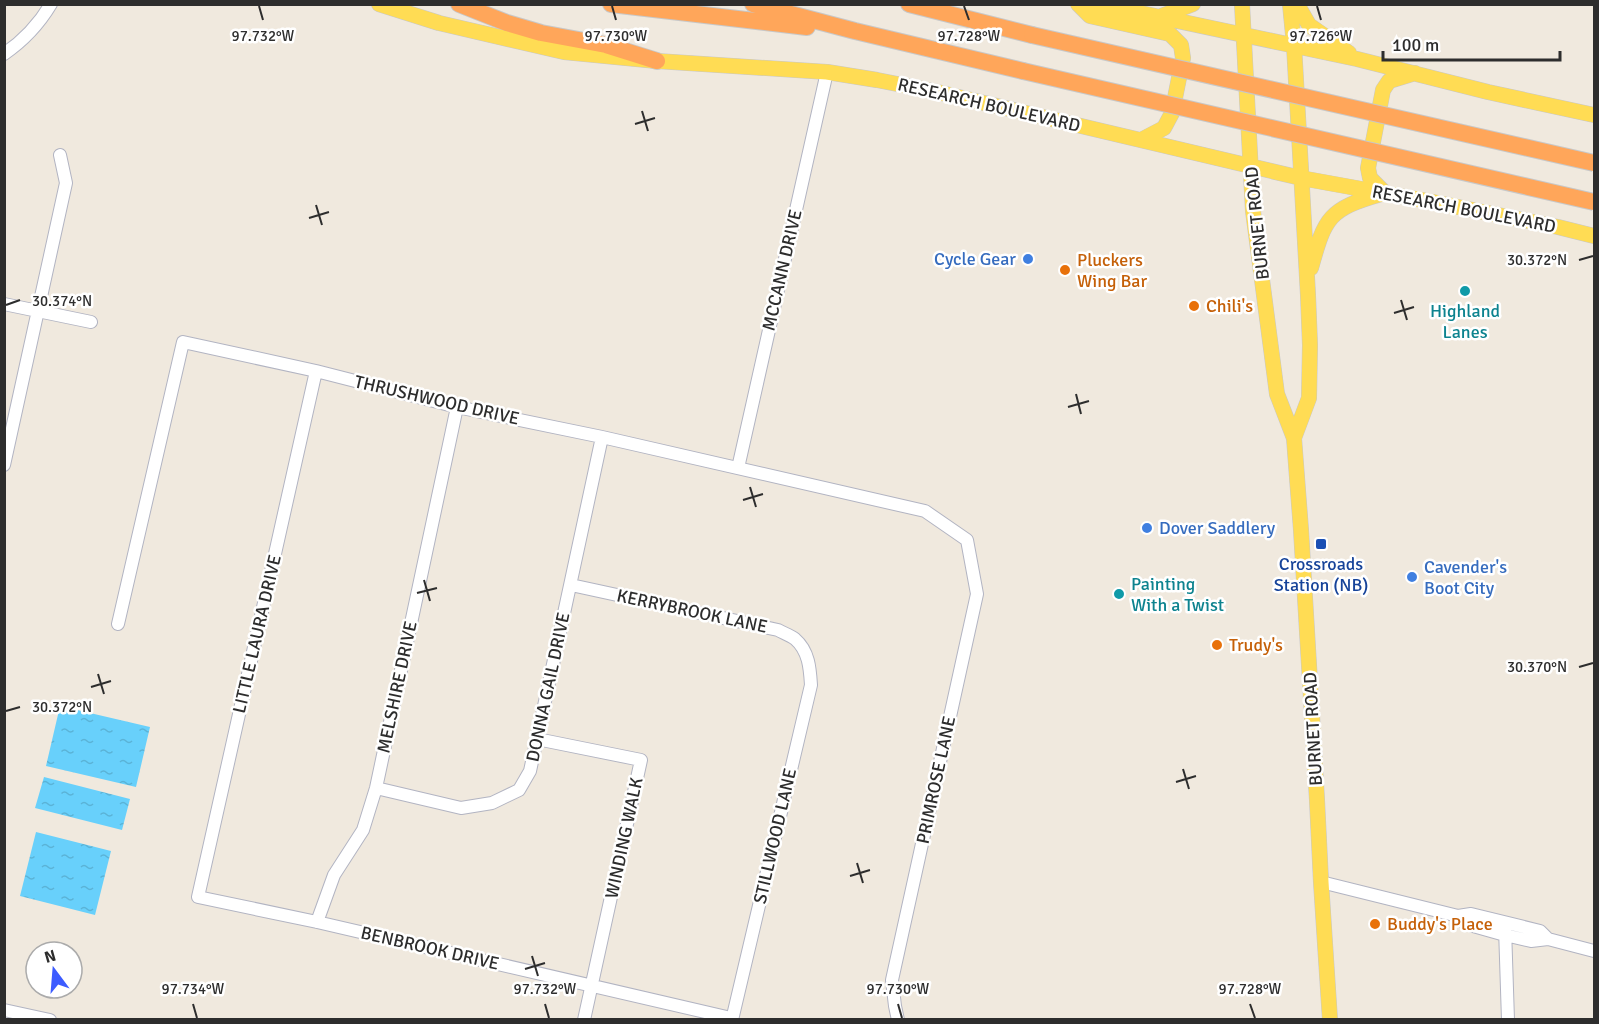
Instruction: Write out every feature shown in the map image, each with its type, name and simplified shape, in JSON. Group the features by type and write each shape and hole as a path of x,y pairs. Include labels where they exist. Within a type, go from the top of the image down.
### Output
{"highway":[{"path":"459,4 507,23 541,33 606,45 657,61"},
{"path":"611,4 855,31"},
{"path":"753,4 1023,71 1594,202"},
{"path":"909,4 1032,35 1594,163"}],"main road":[{"name":"RESEARCH BOULEVARD","path":"380,4 439,23 564,52 657,61 827,72 877,80 1301,178 1558,227 1594,237"},
{"path":"1078,4 1090,16 1170,34 1181,45 1183,58 1172,113 1164,128 1141,140"},
{"path":"1098,4 1357,58 1488,92 1594,115"},
{"path":"1158,18 1193,4"},
{"name":"BURNET ROAD","path":"1242,4 1253,211 1277,394 1294,438 1302,530 1330,1020"},
{"name":"BURNET ROAD","path":"1290,4 1310,345 1309,398 1294,438"},
{"path":"1297,4 1309,24 1357,58"},
{"path":"1308,283 1319,238 1333,215 1358,201 1385,193 1370,178 1368,168 1383,90 1389,81 1415,73"}],"street":[{"path":"4,54 26,36 51,4"},
{"name":"MCCANN DRIVE","path":"738,468 827,72"},
{"path":"4,465 66,183 60,155"},
{"path":"4,304 91,322"},
{"name":"THRUSHWOOD DRIVE","path":"118,624 183,342 925,511 967,540"},
{"name":"LITTLE LAURA DRIVE","path":"198,897 316,371"},
{"name":"MELSHIRE DRIVE","path":"317,922 333,875 363,830 376,788 457,406"},
{"name":"DONNA GAIL DRIVE","path":"376,788 461,808 492,803 519,790 530,771 602,437"},
{"name":"PRIMROSE LANE","path":"898,1020 892,980 977,594 967,540"},
{"name":"KERRYBROOK LANE","path":"571,585 778,630 795,639 805,652"},
{"name":"STILLWOOD LANE","path":"732,1019 811,685 810,667 805,652"},
{"name":"WINDING WALK","path":"537,739 641,760 584,1020"},
{"path":"1321,882 1458,916 1466,924 1505,929 1531,941 1548,939 1594,951"},
{"name":"BENBROOK DRIVE","path":"198,897 593,985 732,1019"},
{"path":"1505,929 1508,1020"},
{"path":"4,1010 50,1020"}],"water":[{"path":"60,706 150,727 136,787 46,766"},
{"path":"44,777 130,799 122,830 35,808"},
{"path":"36,832 111,851 95,915 20,896"}],"place":[{"name":"Cycle Gear","path":"1028,259"},
{"name":"Pluckers Wing Bar","path":"1065,270"},
{"name":"Highland Lanes","path":"1465,291"},
{"name":"Chili's","path":"1194,306"},
{"name":"Dover Saddlery","path":"1147,528"},
{"name":"Crossroads Station (NB)","path":"1321,544"},
{"name":"Cavender's Boot City","path":"1412,577"},
{"name":"Painting With a Twist","path":"1119,594"},
{"name":"Trudy's","path":"1217,645"},
{"name":"Buddy's Place","path":"1375,924"}]}
